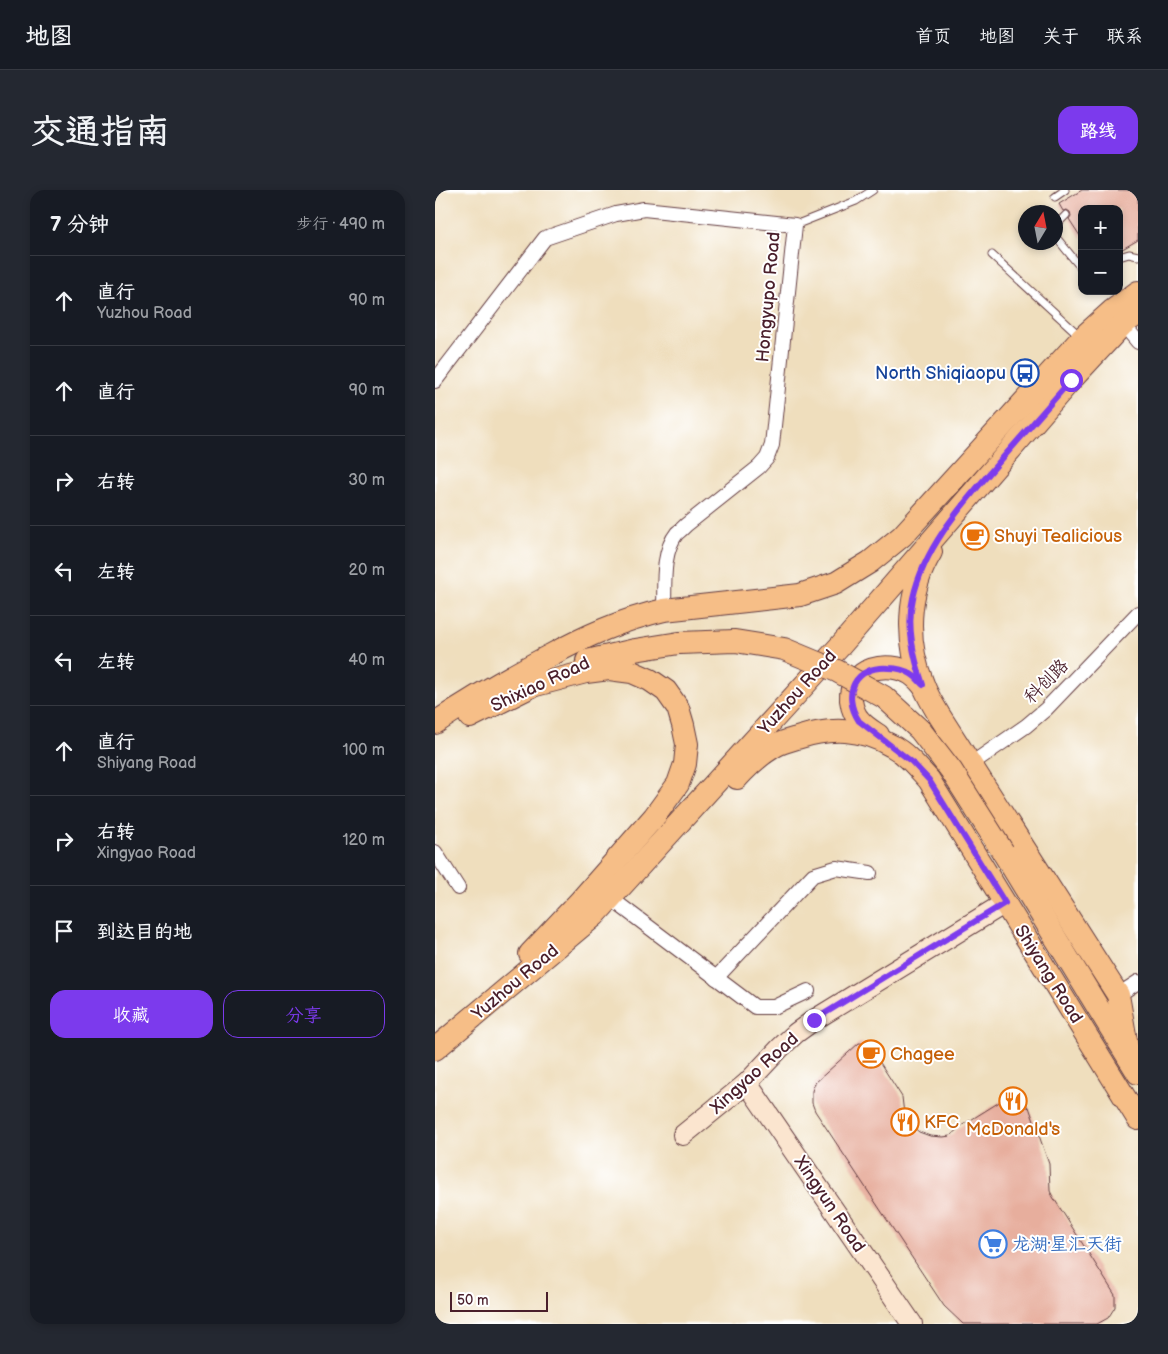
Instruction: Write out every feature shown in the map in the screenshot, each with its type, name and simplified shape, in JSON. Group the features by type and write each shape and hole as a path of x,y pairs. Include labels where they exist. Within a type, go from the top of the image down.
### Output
{"main road":[{"path":"435,723 518,672 607,627 664,610 800,595 836,583 870,562 902,536 1082,338 1111,311 1138,292"},
{"name":"Yuzhou Road","path":"435,1050 595,915 841,645 1071,380 1131,319"},
{"path":"951,518 923,566 912,600 911,630 915,659 923,685 939,715 1118,995 1133,1066"},
{"name":"Shixiao Road","path":"435,736 528,687 587,660 679,643 735,641 784,650 837,671 884,697 920,730 945,762 1003,852"},
{"path":"894,747 859,721 851,705 853,687 864,672 883,667 903,670 912,674 923,685"},
{"path":"457,1031 581,900 654,817 678,784 685,764 687,744 678,708 665,692 650,680 632,672 609,669 586,672 528,687"},
{"name":"Shiyang Road","path":"595,915 661,861 748,766 777,745 813,733 835,730 854,732 877,738 894,747 929,780 1138,1118"},
{"name":"Shiyang Road","path":"1003,852 1133,1066"}],"street":[{"name":"Hongyupo Road","path":"435,381 545,238 616,214 644,209 795,225 773,445 767,458 759,467 676,534 666,560 664,610"},
{"path":"1131,319 1138,342"},
{"name":"科创路","path":"971,764 1026,726 1046,708 1138,613"},
{"path":"435,852 458,888"},
{"path":"716,978 813,875 836,868 870,872"},
{"path":"613,900 755,1007 774,1007 809,991"},
{"name":"Xingyao Road","path":"683,1135 747,1083 780,1048 814,1020 1005,903"},
{"path":"1118,995 1138,982"},
{"name":"Xingyun Road","path":"747,1083 912,1324"}],"lane":[{"path":"795,225 856,201 873,190"},
{"path":"1055,196 1065,190"},
{"path":"1063,218 1066,215"},
{"path":"1063,246 1078,264"},
{"path":"1123,256 1129,254 1138,256"},
{"path":"992,255 1082,338"}],"building":[{"path":"1082,190 1138,190 1138,240 1123,249 1123,205 1078,205 1078,233 1069,219 1071,216 1070,212 1067,210 1063,211 1063,205 1059,204"},
{"name":"龙湖·星汇天街","path":"859,1043 868,1044 902,1097 907,1122 919,1132 930,1136 950,1136 961,1126 1014,1093 1023,1097 1029,1107 1049,1164 1050,1191 1115,1295 1115,1307 1108,1318 1097,1324 963,1324 944,1306 815,1111 812,1103 812,1091 815,1083"}],"place":[{"name":"North Shiqiaopu","path":"1025,373"},
{"name":"Shuyi Tealicious","path":"975,536"},
{"name":"Chagee","path":"871,1054"},
{"name":"McDonald's","path":"1013,1101"},
{"name":"KFC","path":"905,1122"},
{"name":"龙湖·星汇天街","path":"993,1244"}],"route":[{"path":"814,1020 1005,903 929,780 912,762 859,721 851,705 851,696 858,678 864,672 874,668 883,667 903,670 912,674 923,685 915,659 911,630 912,600 923,566 951,518 1071,380"}]}
